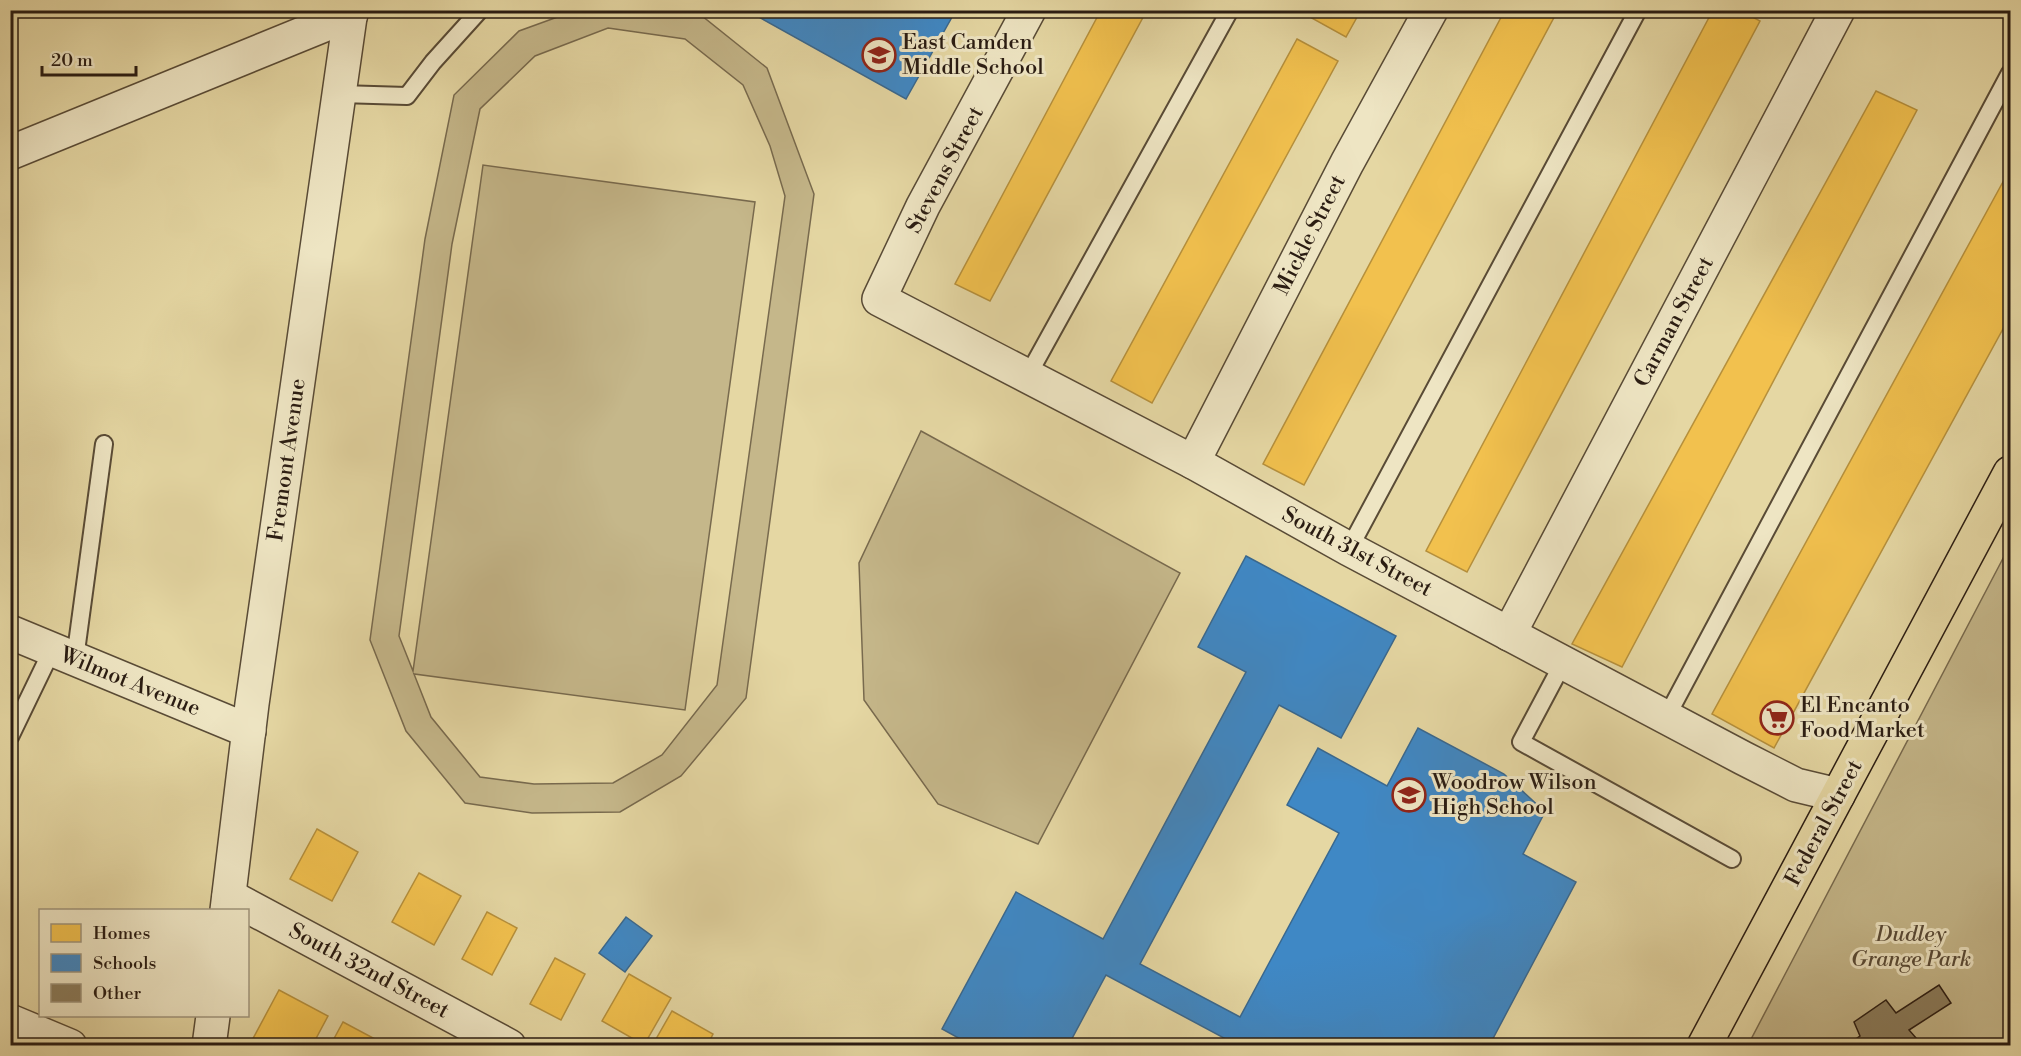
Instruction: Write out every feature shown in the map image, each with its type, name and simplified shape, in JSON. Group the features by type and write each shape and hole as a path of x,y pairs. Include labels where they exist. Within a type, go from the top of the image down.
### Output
{"main road":[{"name":"Federal Street","path":"1704,1046 2010,473"}],"street":[{"name":"Stevens Street","path":"879,299 923,207 1029,10"},
{"name":"Mickle Street","path":"1193,462 1347,163 1431,10"},
{"name":"Carman Street","path":"1509,634 1838,10"},
{"name":"Fremont Avenue","path":"228,903 249,731 351,12"},
{"path":"10,153 351,12"},
{"name":"South 31st Street","path":"879,299 1193,462 1349,549 1666,718 1796,785 1838,795"},
{"name":"Wilmot Avenue","path":"10,632 249,731"},
{"name":"South 32nd Street","path":"249,914 509,1046"},
{"path":"209,1046 213,1017"},
{"path":"10,1021 70,1046"}],"lane":[{"path":"340,94 407,96 433,62 480,10"},
{"path":"1027,377 1230,10"},
{"path":"1349,549 1638,10"},
{"path":"1666,718 2010,73"},
{"path":"10,737 64,654 104,444"},
{"path":"1563,663 1521,742 1732,859"}],"green space":[{"path":"688,10 697,12 767,68 814,194 746,698 681,776 620,812 532,813 465,803 406,731 370,640 425,239 454,95 519,31 574,11","holes":["608,28 685,39 743,85 770,146 785,196 717,685 662,755 613,783 534,784 480,777 431,717 414,674 685,710 755,202 483,165 413,671 399,636 452,244 480,109 535,56"]},
{"path":"921,431 1180,573 1038,844 938,804 864,700 859,563"},
{"name":"Dudley Grange Park","path":"2010,545 2010,1045 1748,1045"}],"building: Homes":[{"path":"1101,10 1147,10 990,301 955,284"},
{"path":"1311,10 1361,10 1346,37 1308,16"},
{"path":"1505,10 1558,10 1304,485 1263,464"},
{"path":"1713,10 1740,10 1760,21 1467,572 1426,551"},
{"path":"1297,39 1338,61 1152,403 1111,381"},
{"path":"1876,91 1917,110 1622,667 1572,644"},
{"path":"2010,169 2010,316 1774,748 1712,714"},
{"path":"317,829 358,852 332,901 290,879"},
{"path":"419,873 461,896 434,945 392,922"},
{"path":"487,912 517,928 492,975 462,959"},
{"path":"555,958 585,974 561,1020 530,1004"},
{"path":"629,974 671,998 644,1045 602,1021"},
{"path":"279,990 328,1016 312,1046 249,1046"},
{"path":"672,1011 713,1034 707,1046 652,1046"},
{"path":"343,1022 377,1040 374,1046 330,1046"}],"building: Schools":[{"name":"East Camden Middle School","path":"746,10 956,10 906,99"},
{"name":"Woodrow Wilson High School","path":"1246,556 1396,636 1341,738 1279,705 1140,964 1240,1017 1339,833 1287,805 1318,748 1387,786 1418,728 1504,774 1545,812 1523,854 1576,882 1489,1046 1223,1046 1226,1039 1106,975 1068,1046 973,1046 942,1029 1016,892 1103,939 1246,672 1198,647"},
{"path":"626,917 652,936 625,972 599,953"}],"building: Other":[{"path":"1939,985 1951,1003 1909,1030 1917,1039 1906,1046 1845,1046 1860,1036 1854,1022 1886,1000 1896,1013"}],"place":[{"name":"East Camden Middle School","path":"879,55"},
{"name":"El Encanto Food Market","path":"1777,718"},
{"name":"Woodrow Wilson High School","path":"1409,795"}]}
